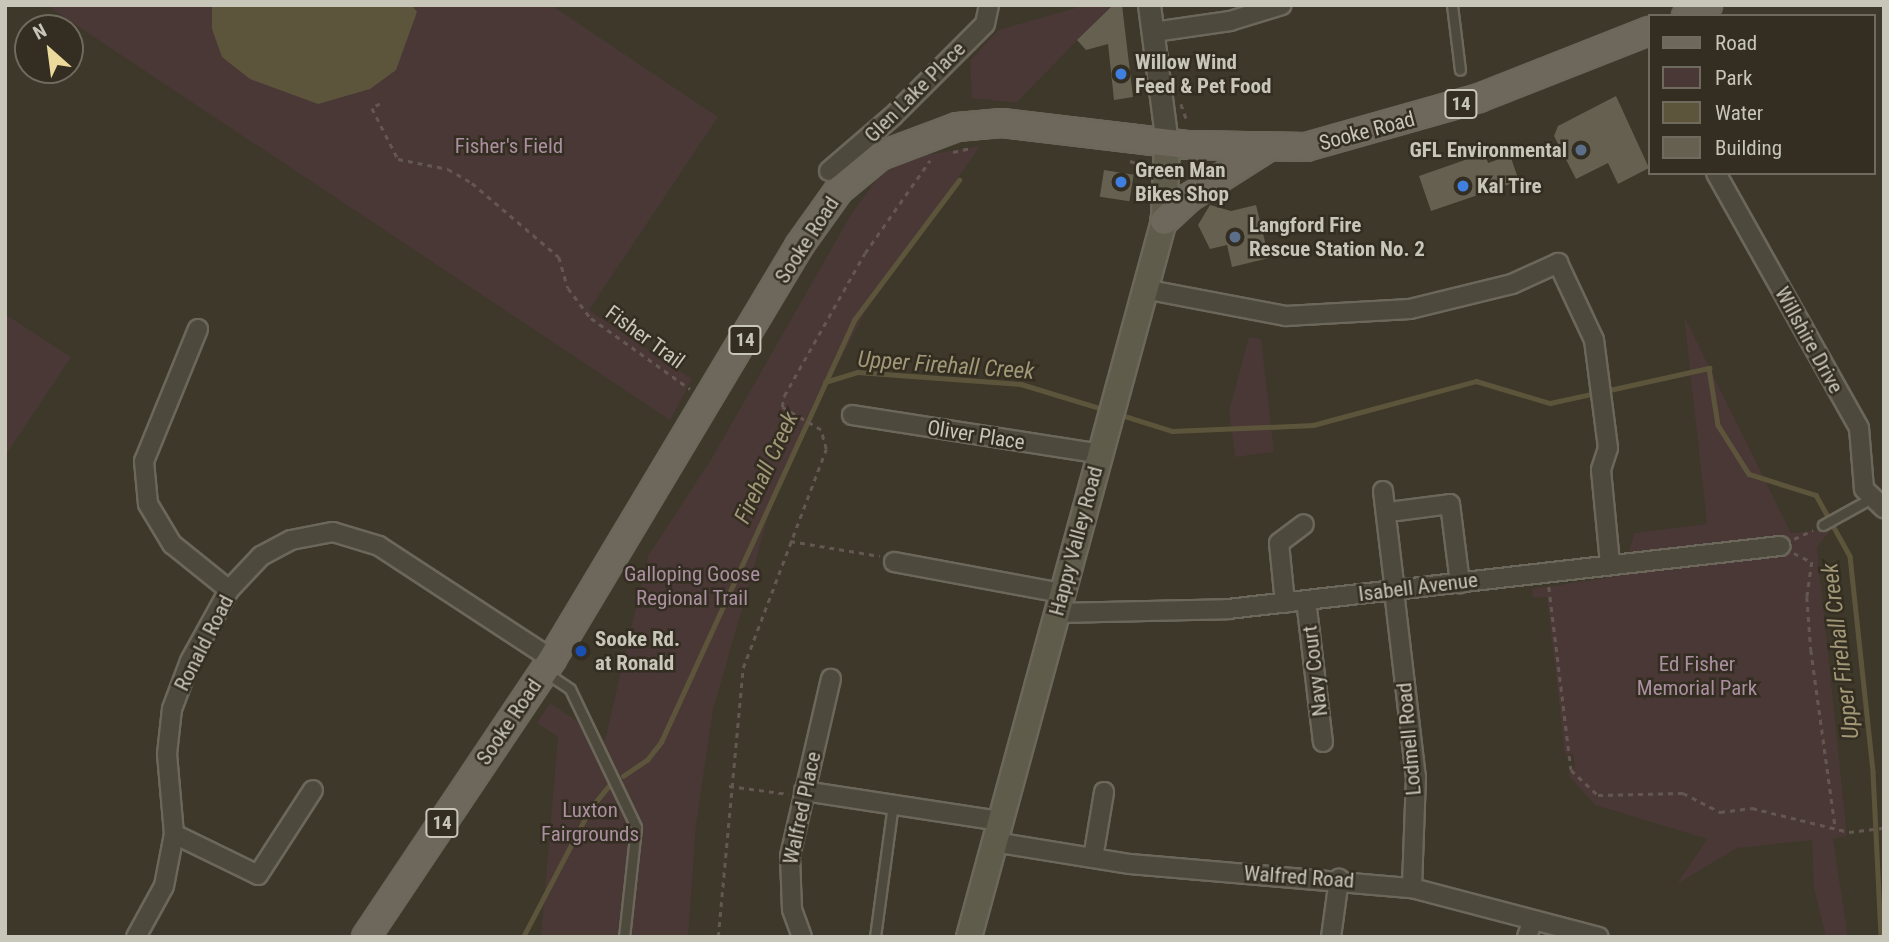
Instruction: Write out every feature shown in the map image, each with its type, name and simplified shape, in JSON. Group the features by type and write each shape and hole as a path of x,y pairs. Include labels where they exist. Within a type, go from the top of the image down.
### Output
{"main road":[{"path":"1690,14 1708,5"},
{"name":"Sooke Road","path":"366,937 548,665 709,402 799,246 839,190 880,156 957,127 1002,123 1167,143 1264,150 1306,147 1409,121 1557,71 1647,33"},
{"name":"Happy Valley Road","path":"969,937 1164,221 1167,143"},
{"path":"1164,221 1190,197 1264,150"}],"street":[{"name":"Glen Lake Place","path":"829,171 893,116 985,24 989,5"},
{"path":"1149,5 1167,143"},
{"path":"1154,32 1230,21 1282,5"},
{"name":"Willshire Drive","path":"1717,175 1859,428 1864,489 1877,504"},
{"path":"1144,289 1286,316 1410,309 1512,284 1558,263 1594,340 1608,448 1601,470 1610,564"},
{"path":"198,329 144,461 148,504 172,544 229,590"},
{"name":"Oliver Place","path":"852,415 1100,454"},
{"name":"Lodmell Road","path":"1383,491 1416,777 1412,888"},
{"path":"1397,511 1450,504 1460,583"},
{"path":"1285,603 1279,543 1304,524"},
{"name":"Ronald Road","path":"136,937 164,886 174,834 167,754 172,709 190,661 229,590 261,556 291,540 333,532 379,546 548,665"},
{"name":"Isabell Avenue","path":"894,562 1058,603 1285,603 1780,546"},
{"name":"Navy Court","path":"1306,600 1323,743"},
{"name":"Walfred Place","path":"802,937 788,880 803,793 831,679"},
{"path":"174,834 258,875 313,790"},
{"path":"1093,858 1104,792"},
{"name":"Walfred Road","path":"803,793 893,804 1093,858 1339,879 1412,888 1530,928 1599,937"},
{"path":"1331,937 1339,879"}],"lane":[{"path":"1452,5 1461,70"},
{"path":"1823,525 1877,504"},
{"path":"548,665 570,688 636,827 624,937"},
{"path":"875,937 893,804"}],"path":[{"path":"1177,94 1188,120"},
{"name":"Fisher Trail","path":"380,104 372,108 398,159 448,169 472,183 559,257 568,288 591,318 709,402"},
{"path":"948,153 972,148"},
{"path":"718,937 729,786 743,668 826,449 826,438 814,423 787,412 782,407 865,253 916,174 938,157"},
{"path":"1128,160 1142,165"},
{"path":"1780,546 1823,525"},
{"path":"790,541 873,553 894,562"},
{"path":"1780,546 1812,562 1807,597 1835,826"},
{"path":"1548,584 1571,770 1598,796 1684,793 1720,813 1752,808 1835,826 1849,832 1884,828"},
{"path":"729,786 803,793"}],"green space":[{"name":"Fisher's Field","path":"46,5 551,5 718,117 589,310 692,379 670,420 84,30 84,14 60,14"},
{"path":"1086,5 1112,5 1016,103 972,98 970,61 998,30"},
{"name":"Galloping Goose Regional Trail","path":"980,146 866,311 815,407 769,514 713,710 696,825 688,937 541,937 558,737 537,723 550,703 605,740 648,556 712,458 850,216 890,161"},
{"path":"5,314 71,357 5,456"},
{"name":"Ed Fisher Memorial Park","path":"1684,316 1791,533 1831,529 1817,548 1847,836 1833,839 1848,937 1826,937 1814,888 1812,840 1737,848 1677,884 1707,839 1595,805 1568,775 1575,766 1573,754 1565,755 1547,597 1533,598 1532,589 1605,578 1628,556 1634,533 1707,524"},
{"path":"1249,337 1261,339 1274,452 1235,457 1229,411"}],"water":[{"path":"212,5 412,5 417,12 396,70 370,89 318,104 250,79 222,57 212,29"}],"building":[{"name":"Willow Wind Feed & Pet Food","path":"1113,5 1122,5 1133,97 1114,100 1108,44 1086,50 1077,40"},
{"path":"1616,96 1647,164 1647,169 1618,184 1608,163 1576,179 1554,136 1558,126"},
{"name":"Kal Tire","path":"1485,153 1488,163 1510,155 1519,181 1431,211 1419,176"},
{"path":"1104,170 1134,175 1129,201 1100,197"},
{"name":"Langford Fire Rescue Station No. 2","path":"1210,205 1231,211 1256,205 1269,258 1232,267 1227,245 1210,249 1198,225"}],"waterway":[{"name":"Firehall Creek","path":"623,776 647,760 661,742 854,320 959,180"},
{"name":"Upper Firehall Creek","path":"1605,391 1709,368 1718,425 1749,474 1816,495 1850,556 1873,772 1881,937"},
{"name":"Upper Firehall Creek","path":"825,382 857,372 1021,384 1106,410"},
{"name":"Upper Firehall Creek","path":"1121,415 1172,431 1313,425 1476,381 1550,403 1596,393"},
{"name":"Firehall Creek","path":"523,937 590,809 610,784"}],"place":[{"name":"Willow Wind Feed & Pet Food","path":"1121,74"},
{"name":"GFL Environmental","path":"1581,150"},
{"name":"Green Man Bikes Shop","path":"1121,182"},
{"name":"Kal Tire","path":"1463,186"},
{"name":"Langford Fire Rescue Station No. 2","path":"1235,237"},
{"name":"Sooke Rd. at Ronald","path":"581,651"}],"park label":[{"name":"Luxton Fairgrounds","path":"590,822"}]}
